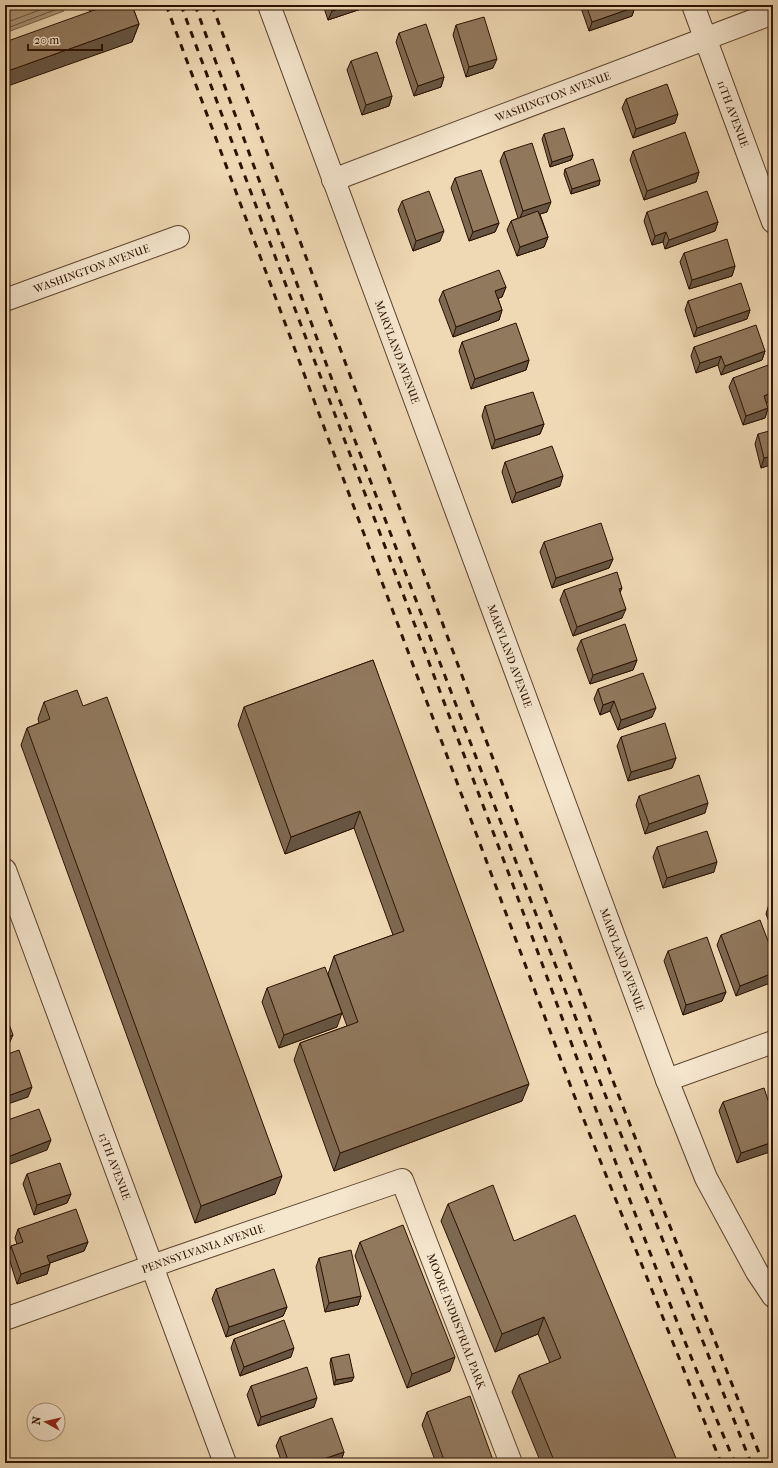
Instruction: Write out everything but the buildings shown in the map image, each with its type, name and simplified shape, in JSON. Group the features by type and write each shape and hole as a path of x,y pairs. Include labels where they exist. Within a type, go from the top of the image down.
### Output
{"street":[{"name":"MARYLAND AVENUE","path":"269,5 667,1080 706,1178 757,1272 773,1296"},
{"name":"11TH AVENUE","path":"693,5 773,222"},
{"name":"WASHINGTON AVENUE","path":"333,180 773,13"},
{"name":"WASHINGTON AVENUE","path":"5,300 178,237"},
{"name":"13TH AVENUE","path":"5,870 225,1463"},
{"path":"667,1080 773,1042"},
{"name":"PENNSYLVANIA AVENUE","path":"5,1319 402,1180"},
{"name":"MOORE INDUSTRIAL PARK","path":"402,1180 511,1463"}],"water":[{"path":"5,5 62,5 64,11 5,33"}],"railway":[{"path":"166,5 574,1095 721,1463"},
{"path":"181,5 513,885 648,1248 735,1463"},
{"path":"195,5 338,396 599,1079 751,1463"},
{"path":"212,5 618,1094 763,1463"}]}
